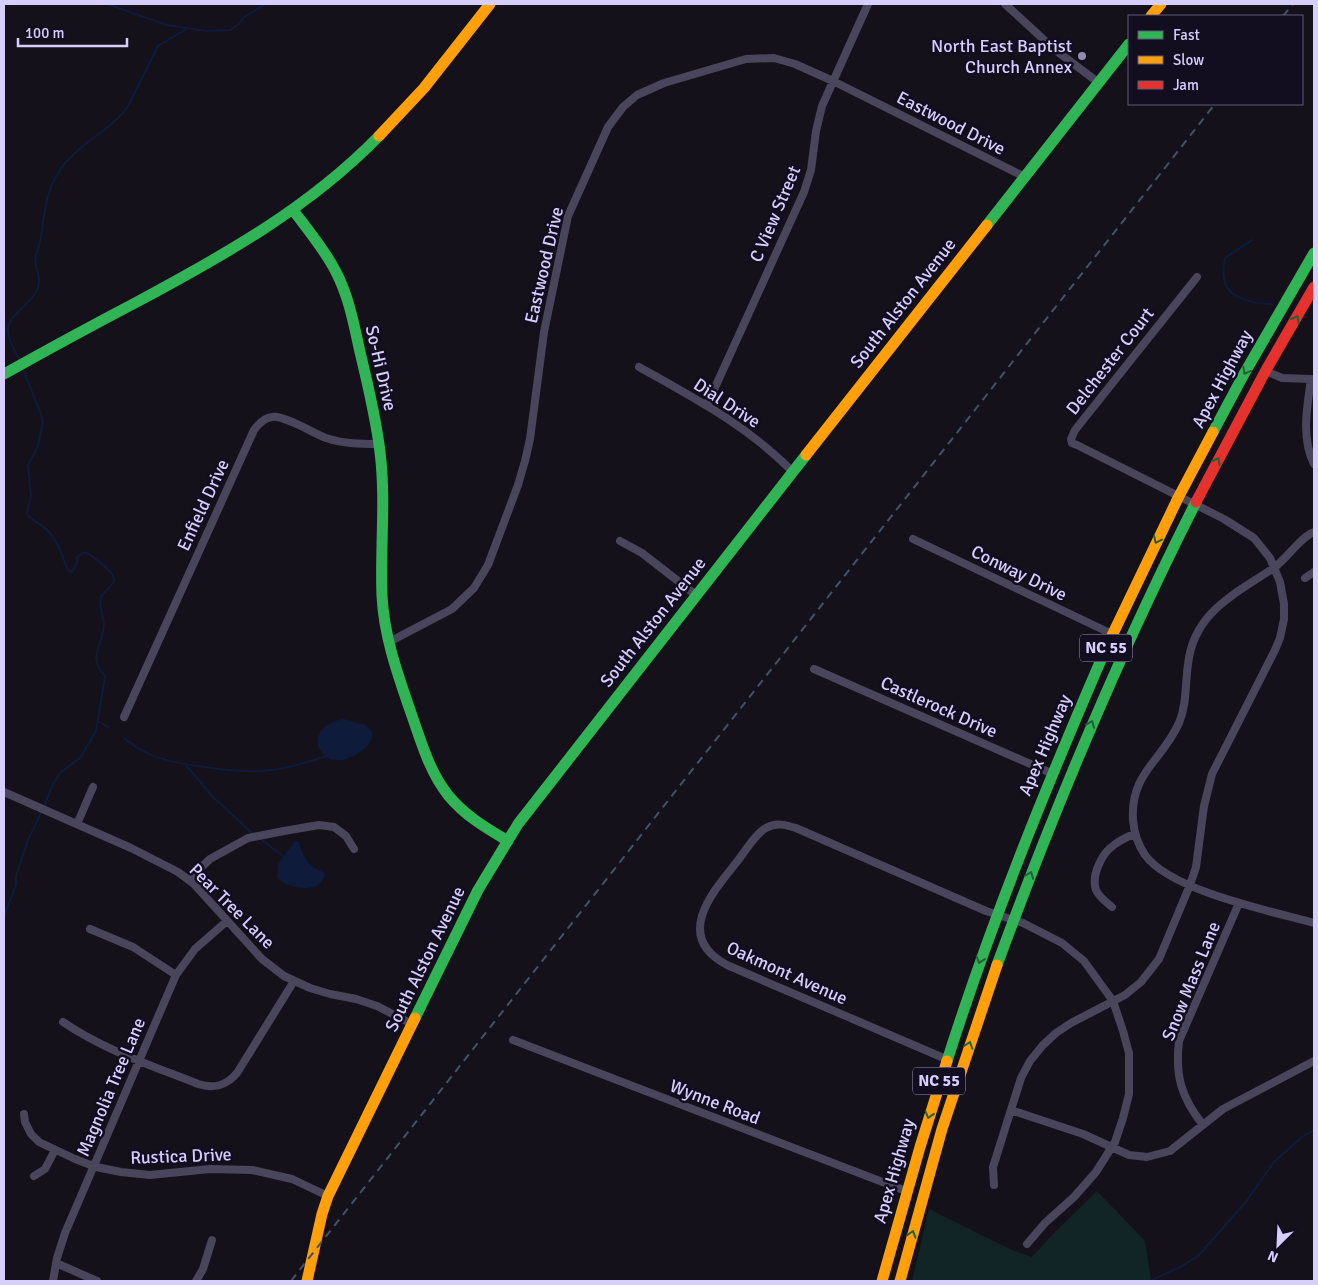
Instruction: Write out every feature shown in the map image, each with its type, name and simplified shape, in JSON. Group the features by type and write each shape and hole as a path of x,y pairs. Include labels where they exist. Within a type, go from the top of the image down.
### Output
{"street":[{"path":"4,374 225,254 293,210 344,169 392,122 423,89 490,4"},
{"name":"C View Street","path":"707,405 804,192 811,170 820,113 868,4"},
{"path":"1005,4 1054,49 1099,83"},
{"path":"1152,15 1161,4"},
{"name":"South Alston Avenue","path":"307,1281 322,1214 328,1196 478,890 527,812 1128,45"},
{"name":"Eastwood Drive","path":"389,642 452,610 474,588 488,565 518,485 526,454 544,332 565,227 595,155 614,117 630,100 664,83 746,59 774,58 795,64 833,82 1024,177"},
{"name":"So-Hi Drive","path":"293,210 328,258 342,283 349,306 380,444 384,497 383,613 394,663 419,737 438,782 448,795 470,817 508,841"},
{"name":"Apex Highway","path":"882,1281 906,1191 946,1059 997,915 1051,773 1112,634 1162,529 1241,381 1314,254"},
{"name":"Delchester Court","path":"1180,497 1076,446 1072,443 1071,439 1075,430 1197,277"},
{"name":"Apex Highway","path":"900,1281 956,1084 1012,920 1048,825 1109,683 1194,504 1314,287"},
{"name":"Dial Drive","path":"639,367 707,405 752,436 793,472"},
{"path":"1266,371 1282,378 1313,378 1306,425 1308,445 1314,464"},
{"name":"Enfield Drive","path":"124,717 217,509 259,423 265,419 277,417 313,433 338,441 356,444 380,444"},
{"path":"994,1185 993,1167 1021,1078 1030,1061 1056,1033 1124,995 1142,982 1159,959 1190,885 1200,850 1204,806 1212,774 1269,663 1281,632 1284,619 1284,595 1274,567 1265,550 1254,538 1240,528 1180,497"},
{"path":"1314,532 1309,534 1287,557 1274,567 1235,592 1205,620 1192,647 1188,663 1186,694 1179,722 1165,747 1144,774 1136,789 1132,806 1134,834 1146,855 1156,867 1178,881 1239,903 1314,922"},
{"name":"Conway Drive","path":"913,539 1112,634"},
{"path":"620,541 642,553 696,595"},
{"path":"1305,578 1314,572"},
{"name":"Castlerock Drive","path":"814,669 1051,773"},
{"path":"77,824 93,786"},
{"name":"Pear Tree Lane","path":"4,792 164,863 189,879 262,959 284,976 316,990 377,1006 412,1024"},
{"name":"Oakmont Avenue","path":"946,1059 719,961 711,954 704,944 700,916 714,891 759,833 778,824 796,828 997,915 1023,924 1062,943 1084,961 1113,1001 1128,1052 1129,1094 1123,1118 1112,1148 1096,1172 1027,1244"},
{"path":"189,879 210,859 248,838 275,833 319,825 334,827 346,836 354,849"},
{"path":"1112,907 1096,889 1095,878 1099,862 1112,846 1134,834"},
{"name":"Snow Mass Lane","path":"1203,1125 1183,1094 1178,1077 1177,1058 1179,1041 1239,903"},
{"name":"Magnolia Tree Lane","path":"52,1281 65,1233 176,975 195,949 226,921"},
{"path":"90,929 133,947 176,975"},
{"path":"63,1022 83,1036 208,1087 224,1084 237,1073 294,981"},
{"name":"Wynne Road","path":"513,1040 906,1191"},
{"path":"1011,1110 1083,1134 1129,1155 1146,1157 1175,1147 1223,1109 1314,1062"},
{"name":"Rustica Drive","path":"24,1114 24,1122 34,1138 55,1150 93,1166 121,1172 150,1175 210,1169 252,1170 292,1179 328,1196"},
{"path":"34,1176 45,1169 55,1150"},
{"path":"196,1281 203,1269 212,1240"},
{"path":"56,1263 97,1281"}],"green space":[{"path":"1097,1191 1145,1241 1151,1281 912,1281 929,1209 1014,1251 1032,1257"}],"water":[{"path":"344,719 365,725 372,731 371,740 365,749 344,760 330,759 319,746 319,734 329,724"},
{"path":"295,841 299,842 310,864 325,873 322,881 316,886 306,888 295,887 277,878 278,864"}],"waterway":[{"path":"107,4 167,25 207,31 230,30 239,24 244,17 266,4"},
{"path":"20,361 10,340 8,327 10,321 30,301 37,290 39,278 35,258 50,189 58,173 73,155 111,125 127,108 158,46 188,28"},
{"path":"1252,240 1225,258 1224,278 1226,285 1230,291 1242,299 1272,304"},
{"path":"22,367 43,422 38,446 28,465 31,495 27,513 30,518 43,526 53,537 68,570 72,572 77,563 77,557 85,552 108,569 114,577 112,585 101,597 104,624 96,656 100,669 105,676 96,731 80,758 61,772 53,784 44,807"},
{"path":"98,721 108,727"},
{"path":"125,739 142,751 155,756 185,764 237,771 279,769 327,756"},
{"path":"185,764 212,796 253,834"},
{"path":"4,916 16,885 16,876 28,840 42,811"},
{"path":"259,838 283,856"},
{"path":"1150,1281 1198,1256 1245,1203 1274,1162 1302,1137 1314,1130"}],"railway":[{"path":"1284,15 1293,4"},
{"path":"291,1281 1214,105"}],"traffic: fast":[{"path":"987,225 1128,45"},
{"path":"4,374 168,285 264,229 324,186 379,136"},
{"path":"293,210 316,240 341,282 348,301 372,402 380,452 383,488 383,611 392,656 406,699 422,745 441,786 468,815 508,841"},
{"path":"1213,432 1244,374 1314,253"},
{"path":"415,1018 478,890 518,824 806,455"},
{"path":"997,965 1065,789 1141,615 1196,502"},
{"path":"947,1061 964,1008 1022,851 1063,748 1107,646"}],"traffic: slow":[{"path":"379,136 424,88 490,4"},
{"path":"1152,15 1161,4"},
{"path":"806,455 987,225"},
{"path":"1107,646 1178,498 1213,432"},
{"path":"900,1281 942,1129 997,965"},
{"path":"307,1281 322,1214 328,1196 415,1018"},
{"path":"882,1281 920,1147 947,1061"}],"traffic: jam":[{"path":"1196,502 1266,370 1314,287"}],"place":[{"name":"North East Baptist Church Annex","path":"1082,56"}]}
